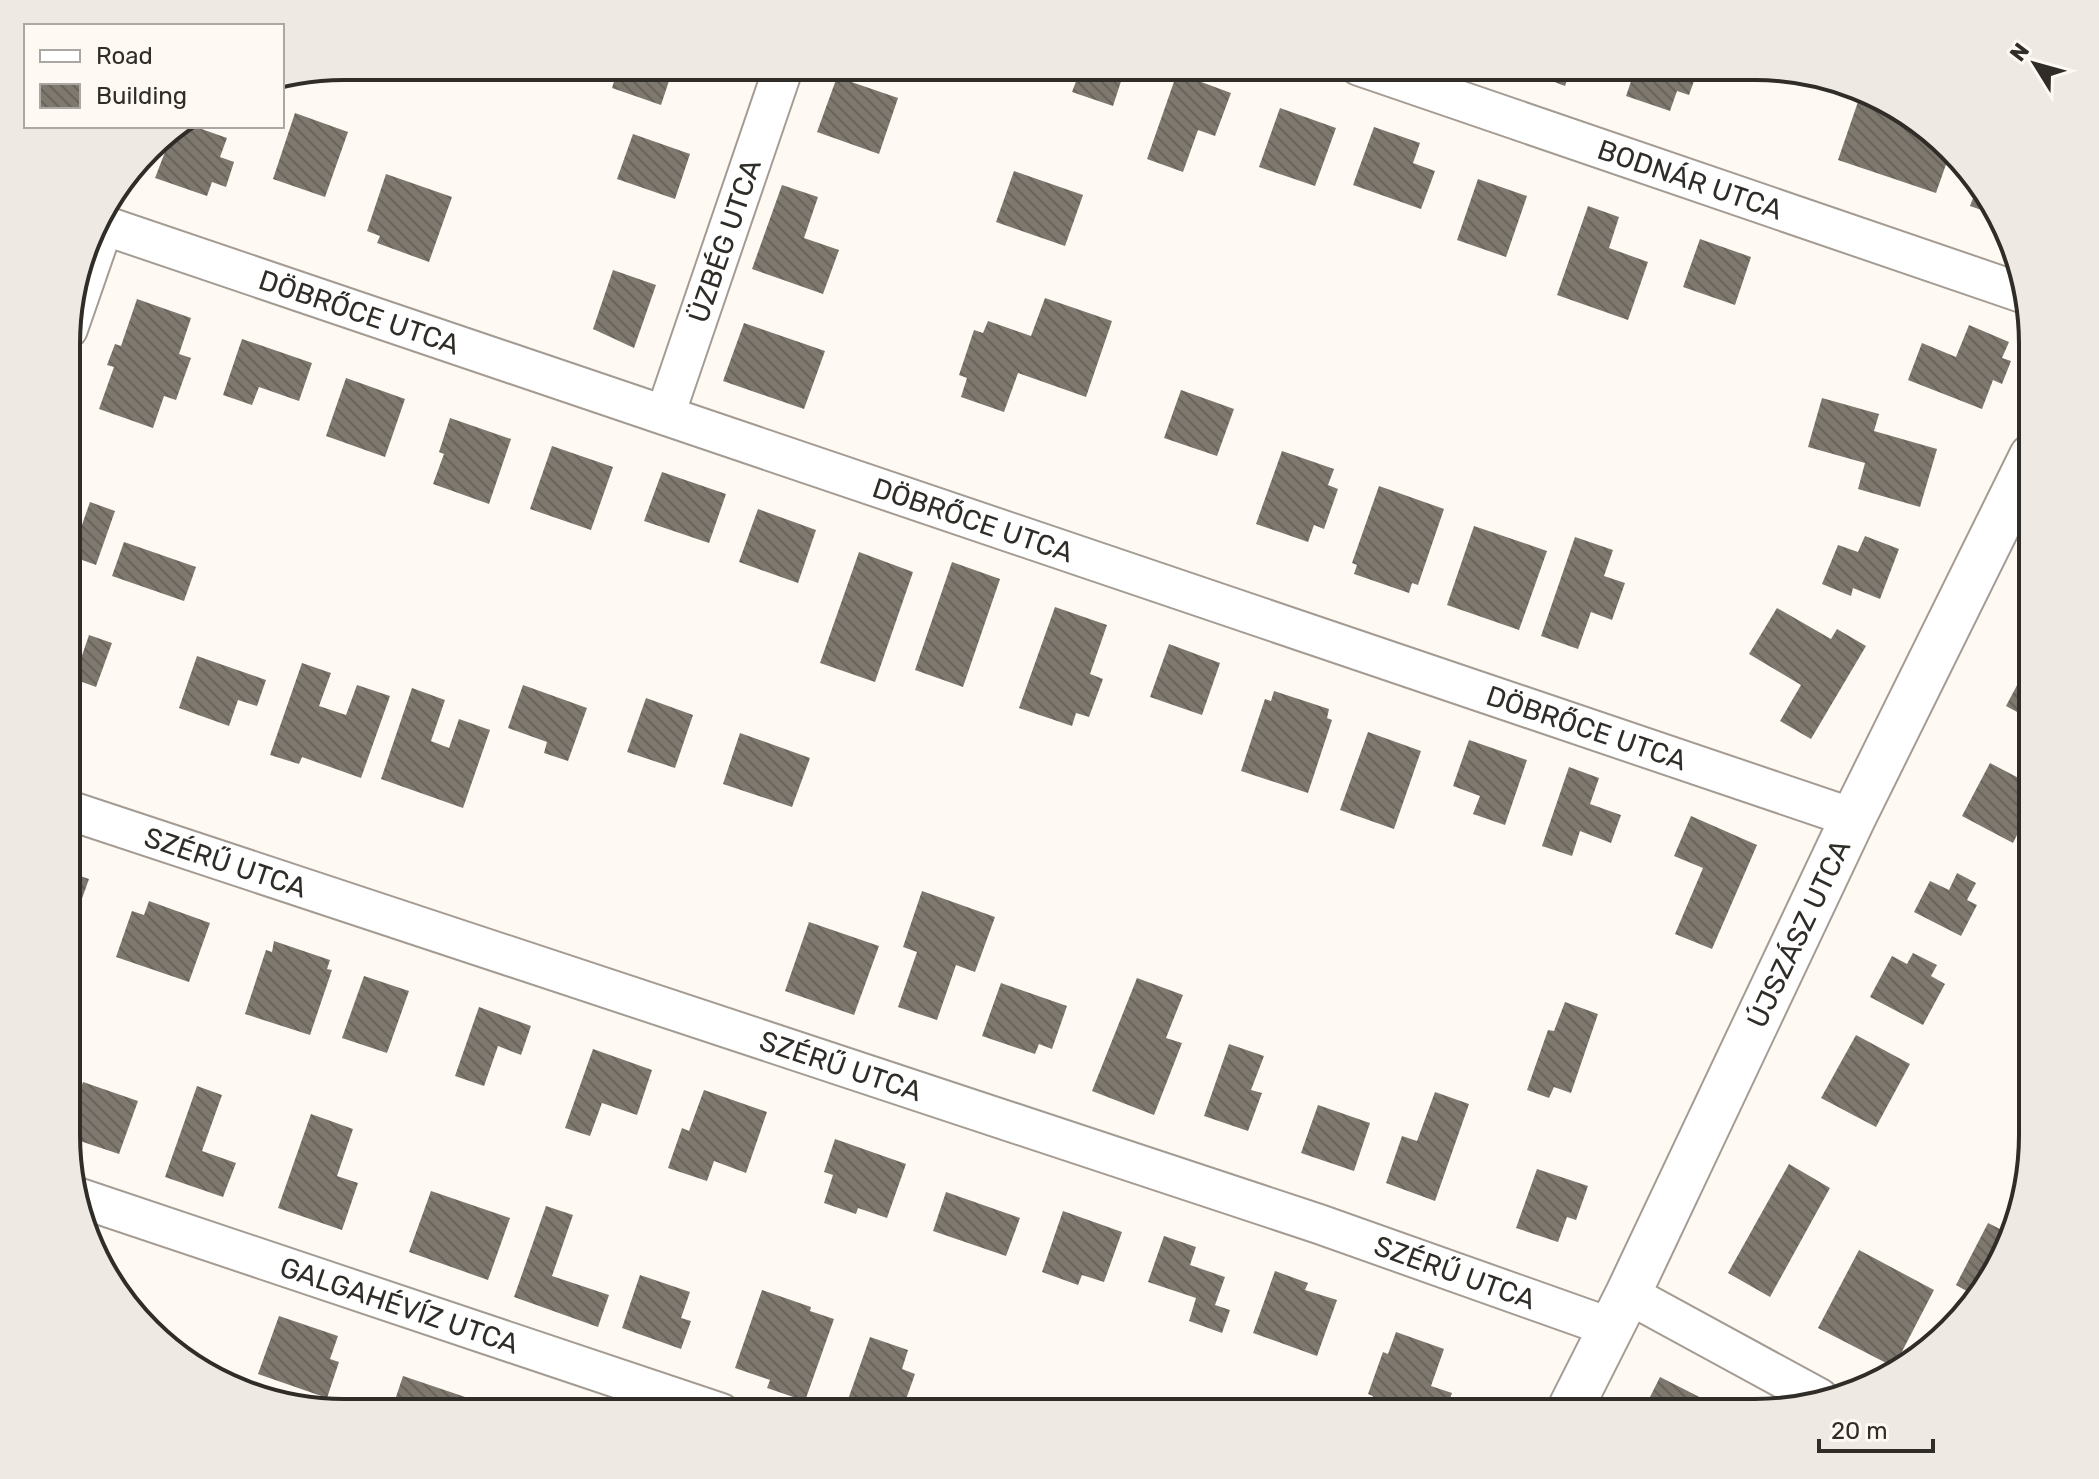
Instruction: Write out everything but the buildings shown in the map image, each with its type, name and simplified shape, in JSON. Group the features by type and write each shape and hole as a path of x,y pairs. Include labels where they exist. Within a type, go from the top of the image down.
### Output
{"street":[{"name":"ÜZBÉG UTCA","path":"665,415 779,81"},
{"name":"BODNÁR UTCA","path":"1403,81 2013,290"},
{"name":"DÖBRŐCE UTCA","path":"108,227 1853,818"},
{"name":"ÚJSZÁSZ UTCA","path":"1575,1399 1620,1311 1853,818 2018,484"},
{"name":"SZÉRŰ UTCA","path":"81,814 1289,1214 1620,1311 1808,1393"},
{"name":"GALGAHÉVÍZ UTCA","path":"88,1201 677,1398"}]}
